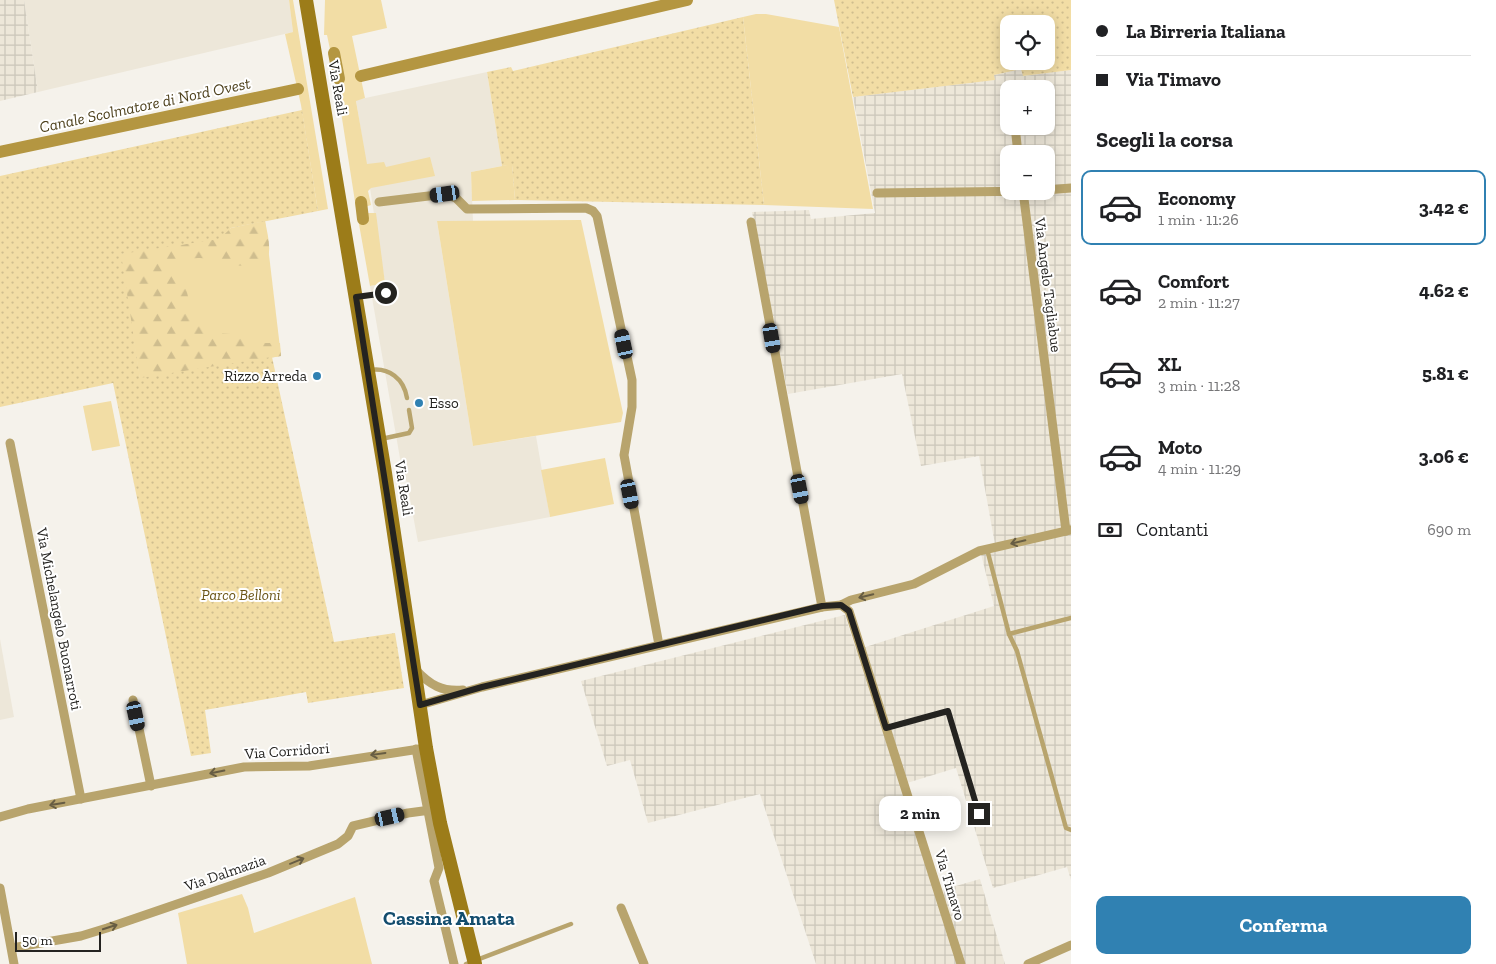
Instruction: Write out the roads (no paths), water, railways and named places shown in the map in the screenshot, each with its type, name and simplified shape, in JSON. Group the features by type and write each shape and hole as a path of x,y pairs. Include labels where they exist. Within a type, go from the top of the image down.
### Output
{"main road":[{"name":"Via Reali","path":"306,0 380,440 416,670 420,705 421,749 432,810 472,963"},
{"name":"Via Reali","path":"309,16 312,0"}],"street":[{"path":"1055,189 1071,188"},
{"path":"877,193 1000,192"},
{"path":"379,202 445,194 456,198 467,209 586,208 593,211 596,216 632,380 632,407 624,455 659,645"},
{"name":"Via Angelo Tagliabue","path":"1024,200 1068,531"},
{"path":"751,222 822,606"},
{"name":"Via Michelangelo Buonarroti","path":"10,443 81,799"},
{"path":"420,705 474,689 822,606 841,605 914,584 987,549 1068,531"},
{"name":"Via Timavo","path":"841,605 849,611 961,964"},
{"path":"416,670 425,680 443,690 474,689"},
{"path":"133,700 151,786"},
{"name":"Via Corridori","path":"0,817 244,767 309,766 421,749"},
{"path":"432,810 440,868 434,882 454,964"},
{"name":"Via Dalmazia","path":"12,948 81,936 107,928 268,873 338,844 348,836 353,826 408,813 432,810"},
{"path":"0,888 14,964"},
{"path":"621,908 644,964"},
{"path":"1028,964 1071,945"}],"lane":[{"path":"356,297 386,293"},
{"path":"368,370 379,368 395,375 404,387 407,398"},
{"path":"380,440 409,433 412,428 409,410"},
{"path":"987,549 1009,634 1017,651 1066,828 1071,830"},
{"path":"1009,634 1071,618"},
{"path":"886,728 948,711 979,814"},
{"path":"472,963 571,924"}],"waterway":[{"name":"Canale Scolmatore di Nord Ovest","path":"361,76 687,0"},
{"path":"334,53 339,79"},
{"path":"335,60 339,59"},
{"name":"Canale Scolmatore di Nord Ovest","path":"0,152 298,89"},
{"path":"361,202 363,219"}],"place":[{"name":"Rizzo Arreda","path":"317,376"},
{"name":"Esso","path":"419,403"}],"district":[{"name":"Cassina Amata","path":"449,918"}],"park label":[{"name":"Parco Belloni","path":"241,595"}]}
